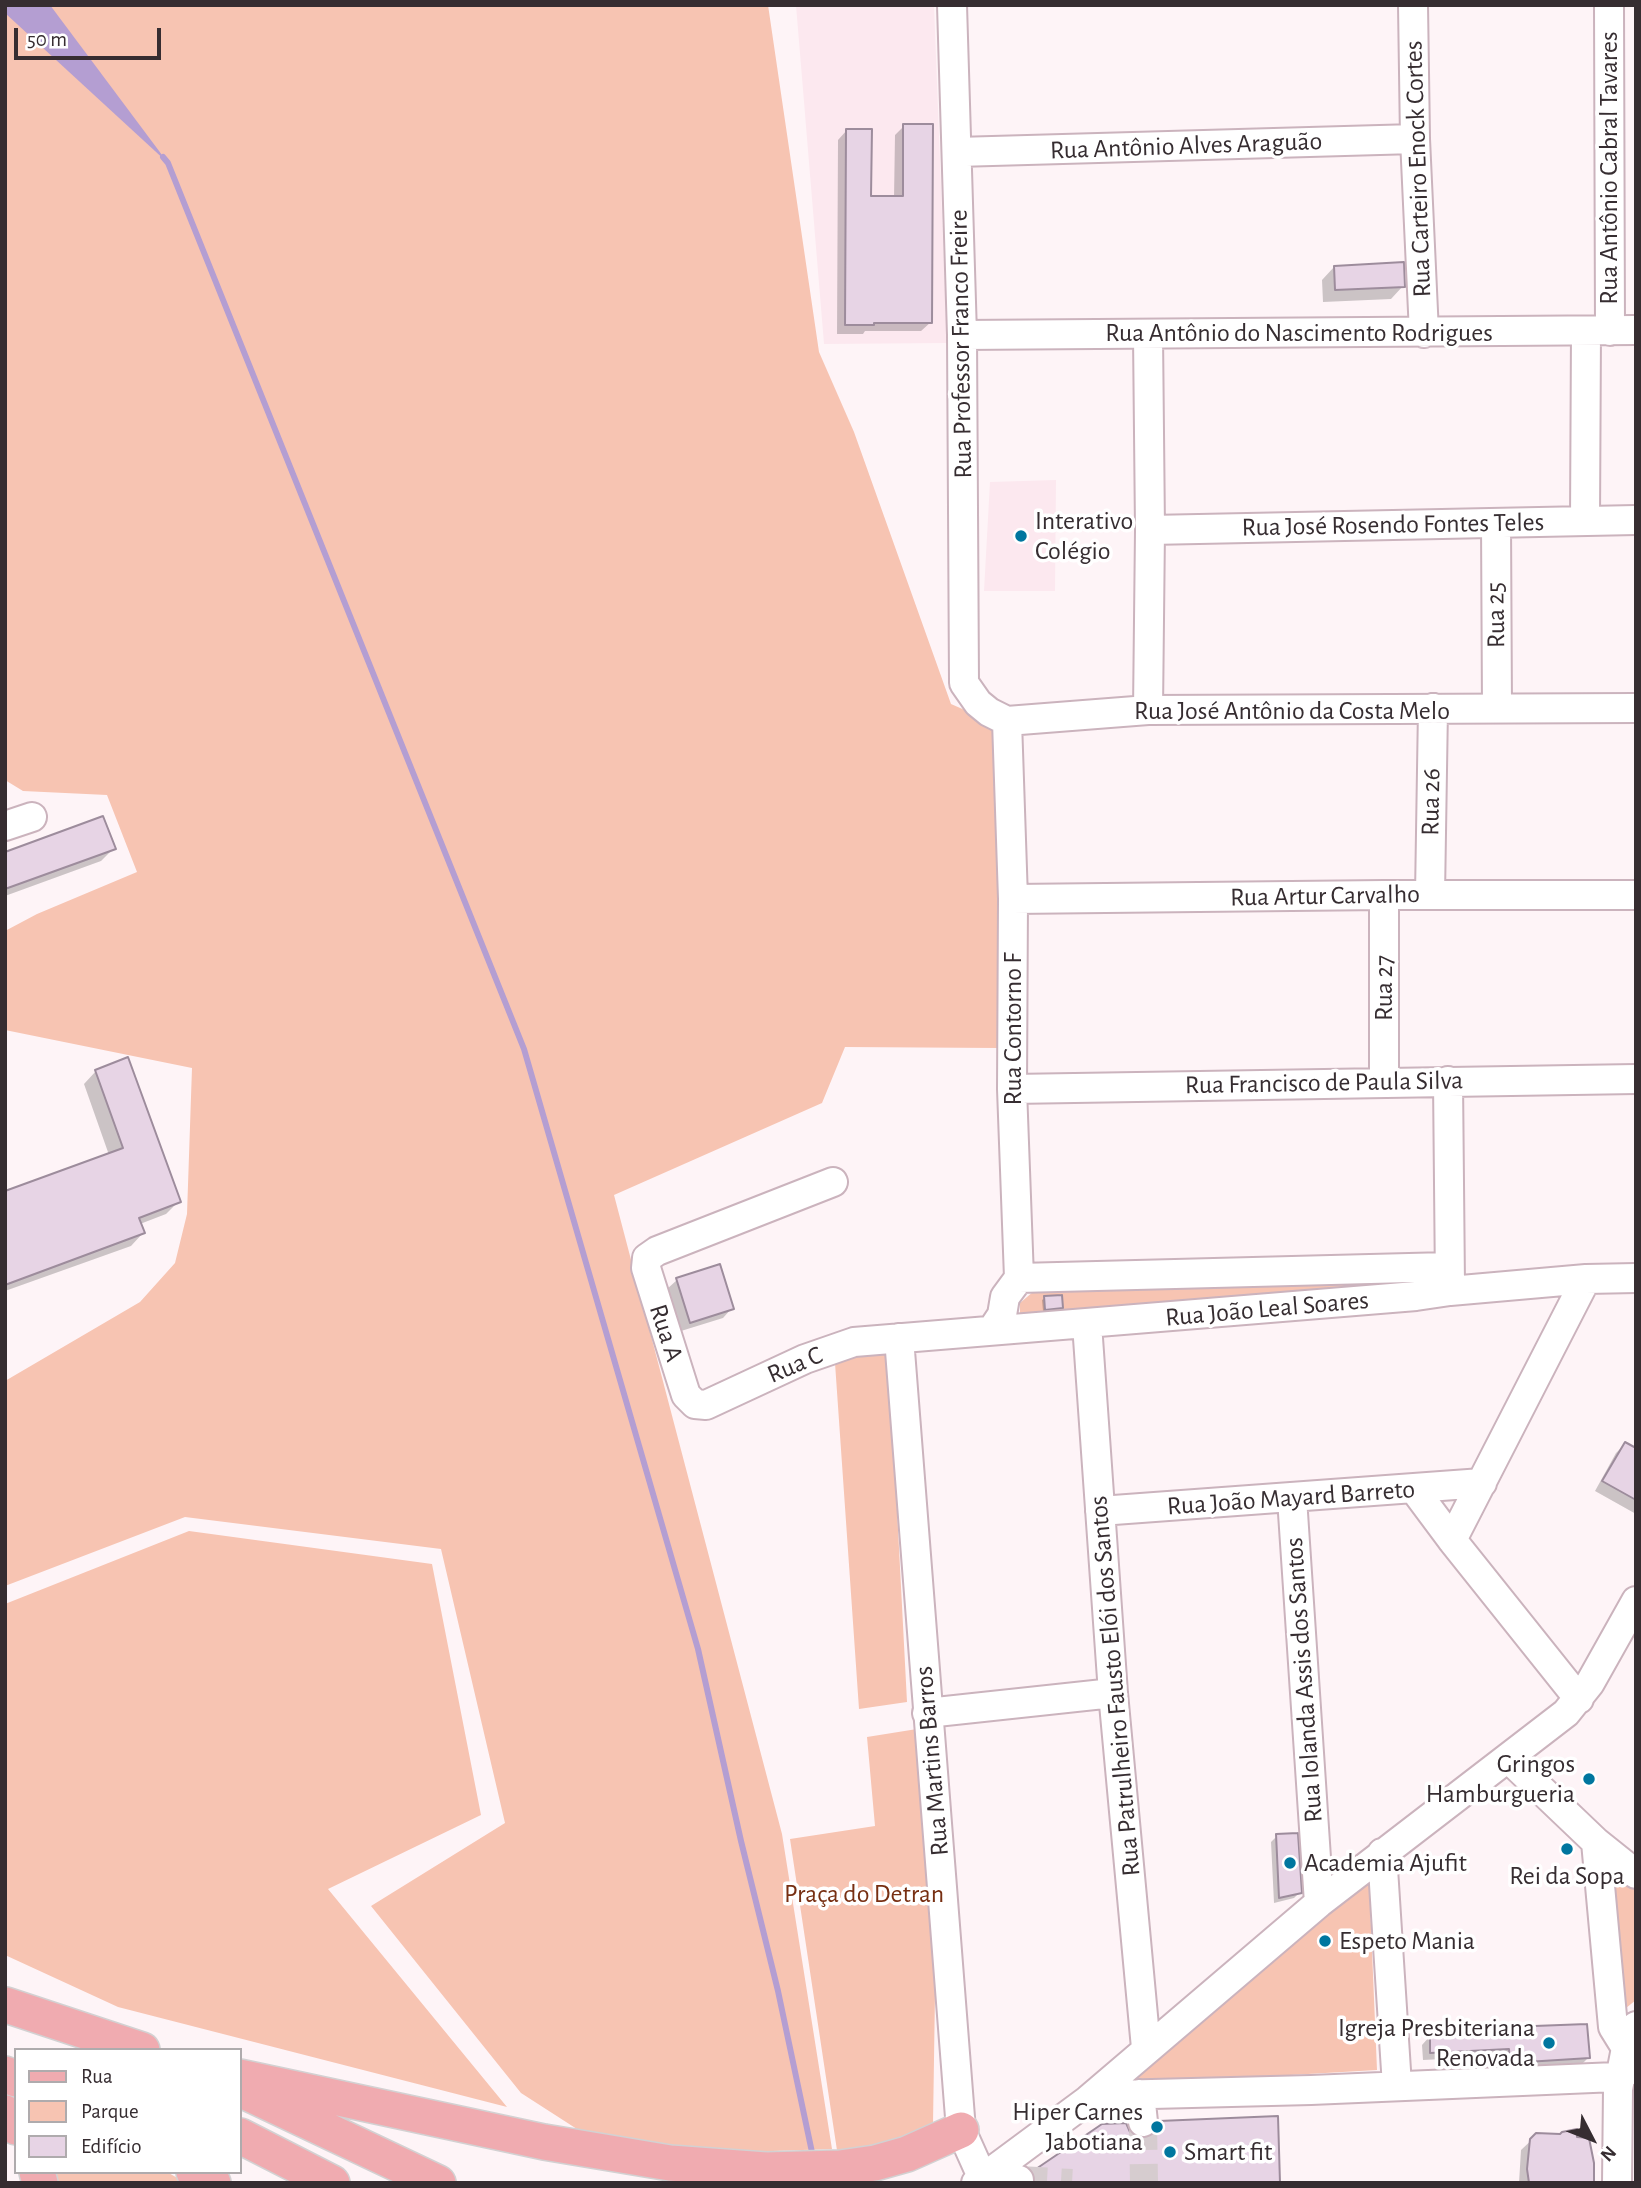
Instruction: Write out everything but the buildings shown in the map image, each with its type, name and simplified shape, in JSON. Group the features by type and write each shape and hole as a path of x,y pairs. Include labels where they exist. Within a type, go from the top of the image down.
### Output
{"main road":[{"path":"6,2004 82,2048"},
{"path":"6,2004 136,2048"},
{"path":"242,2077 544,2142 670,2163 766,2170 840,2168 875,2163 907,2154 961,2130"},
{"path":"242,2090 438,2183"},
{"path":"242,2137 332,2183"},
{"path":"198,2174 214,2183"}],"street":[{"name":"Rua Professor Franco Freire","path":"952,5 962,335 964,682 978,703 989,712 1007,720"},
{"name":"Rua Carteiro Enock Cortes","path":"1413,5 1415,139 1424,333"},
{"name":"Rua Antônio Cabral Tavares","path":"1585,520 1611,331 1609,5"},
{"name":"Rua Antônio Alves Araguão","path":"957,152 1415,139"},
{"name":"Rua Antônio do Nascimento Rodrigues","path":"962,335 1611,331"},
{"path":"1147,335 1150,530 1148,710"},
{"name":"Rua José Rosendo Fontes Teles","path":"1150,530 1636,520"},
{"name":"Rua 25","path":"1496,523 1497,708"},
{"name":"Rua 26","path":"1430,895 1433,708"},
{"name":"Rua José Antônio da Costa Melo","path":"1007,720 1148,710 1636,708"},
{"name":"Rua Contorno F","path":"992,1330 1002,1315 1005,1297 1019,1278 1012,1089 1013,899 1007,720"},
{"name":"Rua 27","path":"1384,895 1384,1082"},
{"name":"Rua Artur Carvalho","path":"1013,899 1636,895"},
{"name":"Rua Francisco de Paula Silva","path":"1012,1089 1636,1079"},
{"path":"1448,1081 1449,1279"},
{"name":"Rua A","path":"695,1404 686,1395 646,1268 647,1258 657,1251 832,1182"},
{"name":"Rua João Leal Soares","path":"1019,1278 1636,1278"},
{"name":"Rua João Leal Soares","path":"899,1338 1416,1296 1449,1279"},
{"path":"1452,1540 1586,1279"},
{"name":"Rua Patrulheiro Fausto Elói dos Santos","path":"1087,1324 1113,1693 1146,2048"},
{"name":"Rua C","path":"695,1404 706,1405 830,1349 854,1342 899,1338"},
{"name":"Rua Martins Barros","path":"899,1338 961,2130 979,2181"},
{"name":"Rua João Mayard Barreto","path":"1100,1511 1482,1483"},
{"path":"1414,1489 1579,1699"},
{"name":"Rua Iolanda Assis dos Santos","path":"1292,1499 1319,1903"},
{"path":"979,2181 1087,2100 1319,1903 1566,1713 1579,1699 1636,1601"},
{"path":"928,1713 1113,1693"},
{"path":"1509,1759 1596,1842 1636,1874"},
{"path":"1596,1842 1613,2027 1629,2054 1617,2183"},
{"path":"1382,1853 1397,2086"},
{"path":"1087,2100 1112,2095 1397,2086 1629,2054"},
{"path":"1140,2094 1143,2122"},
{"path":"979,2181 1019,2180"}],"shaded area":[{"path":"5,5 50,5 168,163 5,13"},
{"path":"796,5 934,5 947,343 824,344"},
{"name":"Interativo Colégio","path":"1056,480 1055,591 984,591 990,482"}],"green space":[{"path":"5,5 768,5 819,352 854,432 951,704 999,725 998,1048 845,1047 822,1103 614,1195 782,1834 832,2149 714,2153 580,2131 521,2093 371,1906 505,1823 441,1549 185,1517 5,1586 5,1381 140,1302 175,1263 187,1214 192,1068 5,1030 5,931 37,914 137,872 107,795 23,791 5,780"},
{"path":"1435,1263 1437,1289 1020,1322 1020,1303 1041,1285"},
{"path":"862,1350 889,1356 907,1702 859,1709 835,1363"},
{"path":"189,1531 432,1564 481,1815 328,1889 507,2107 118,2007 5,1955 5,1604"},
{"name":"Praça do Detran","path":"917,1729 935,1994 933,2124 909,2142 838,2157 790,1839 875,1826 867,1737"},
{"path":"1614,1870 1636,1886 1636,2000 1626,2008 1619,1995 1613,1948"},
{"path":"1369,1879 1377,2070 1118,2085"},
{"path":"56,2174 170,2174 186,2183 58,2183"}],"waterway":[{"path":"163,157 168,163 524,1049 698,1649 778,1991 813,2157"}],"tunnel":[{"path":"1143,2122 1144,2183"},
{"path":"1019,2180 1072,2183"}],"place":[{"name":"Interativo Colégio","path":"1021,536"},
{"name":"Gringos Hamburgueria","path":"1589,1779"},
{"name":"Rei da Sopa","path":"1567,1849"},
{"name":"Academia Ajufit","path":"1290,1863"},
{"name":"Espeto Mania","path":"1325,1941"},
{"name":"Igreja Presbiteriana Renovada","path":"1549,2043"},
{"name":"Hiper Carnes Jabotiana","path":"1157,2127"},
{"name":"Smart fit","path":"1170,2152"}]}
